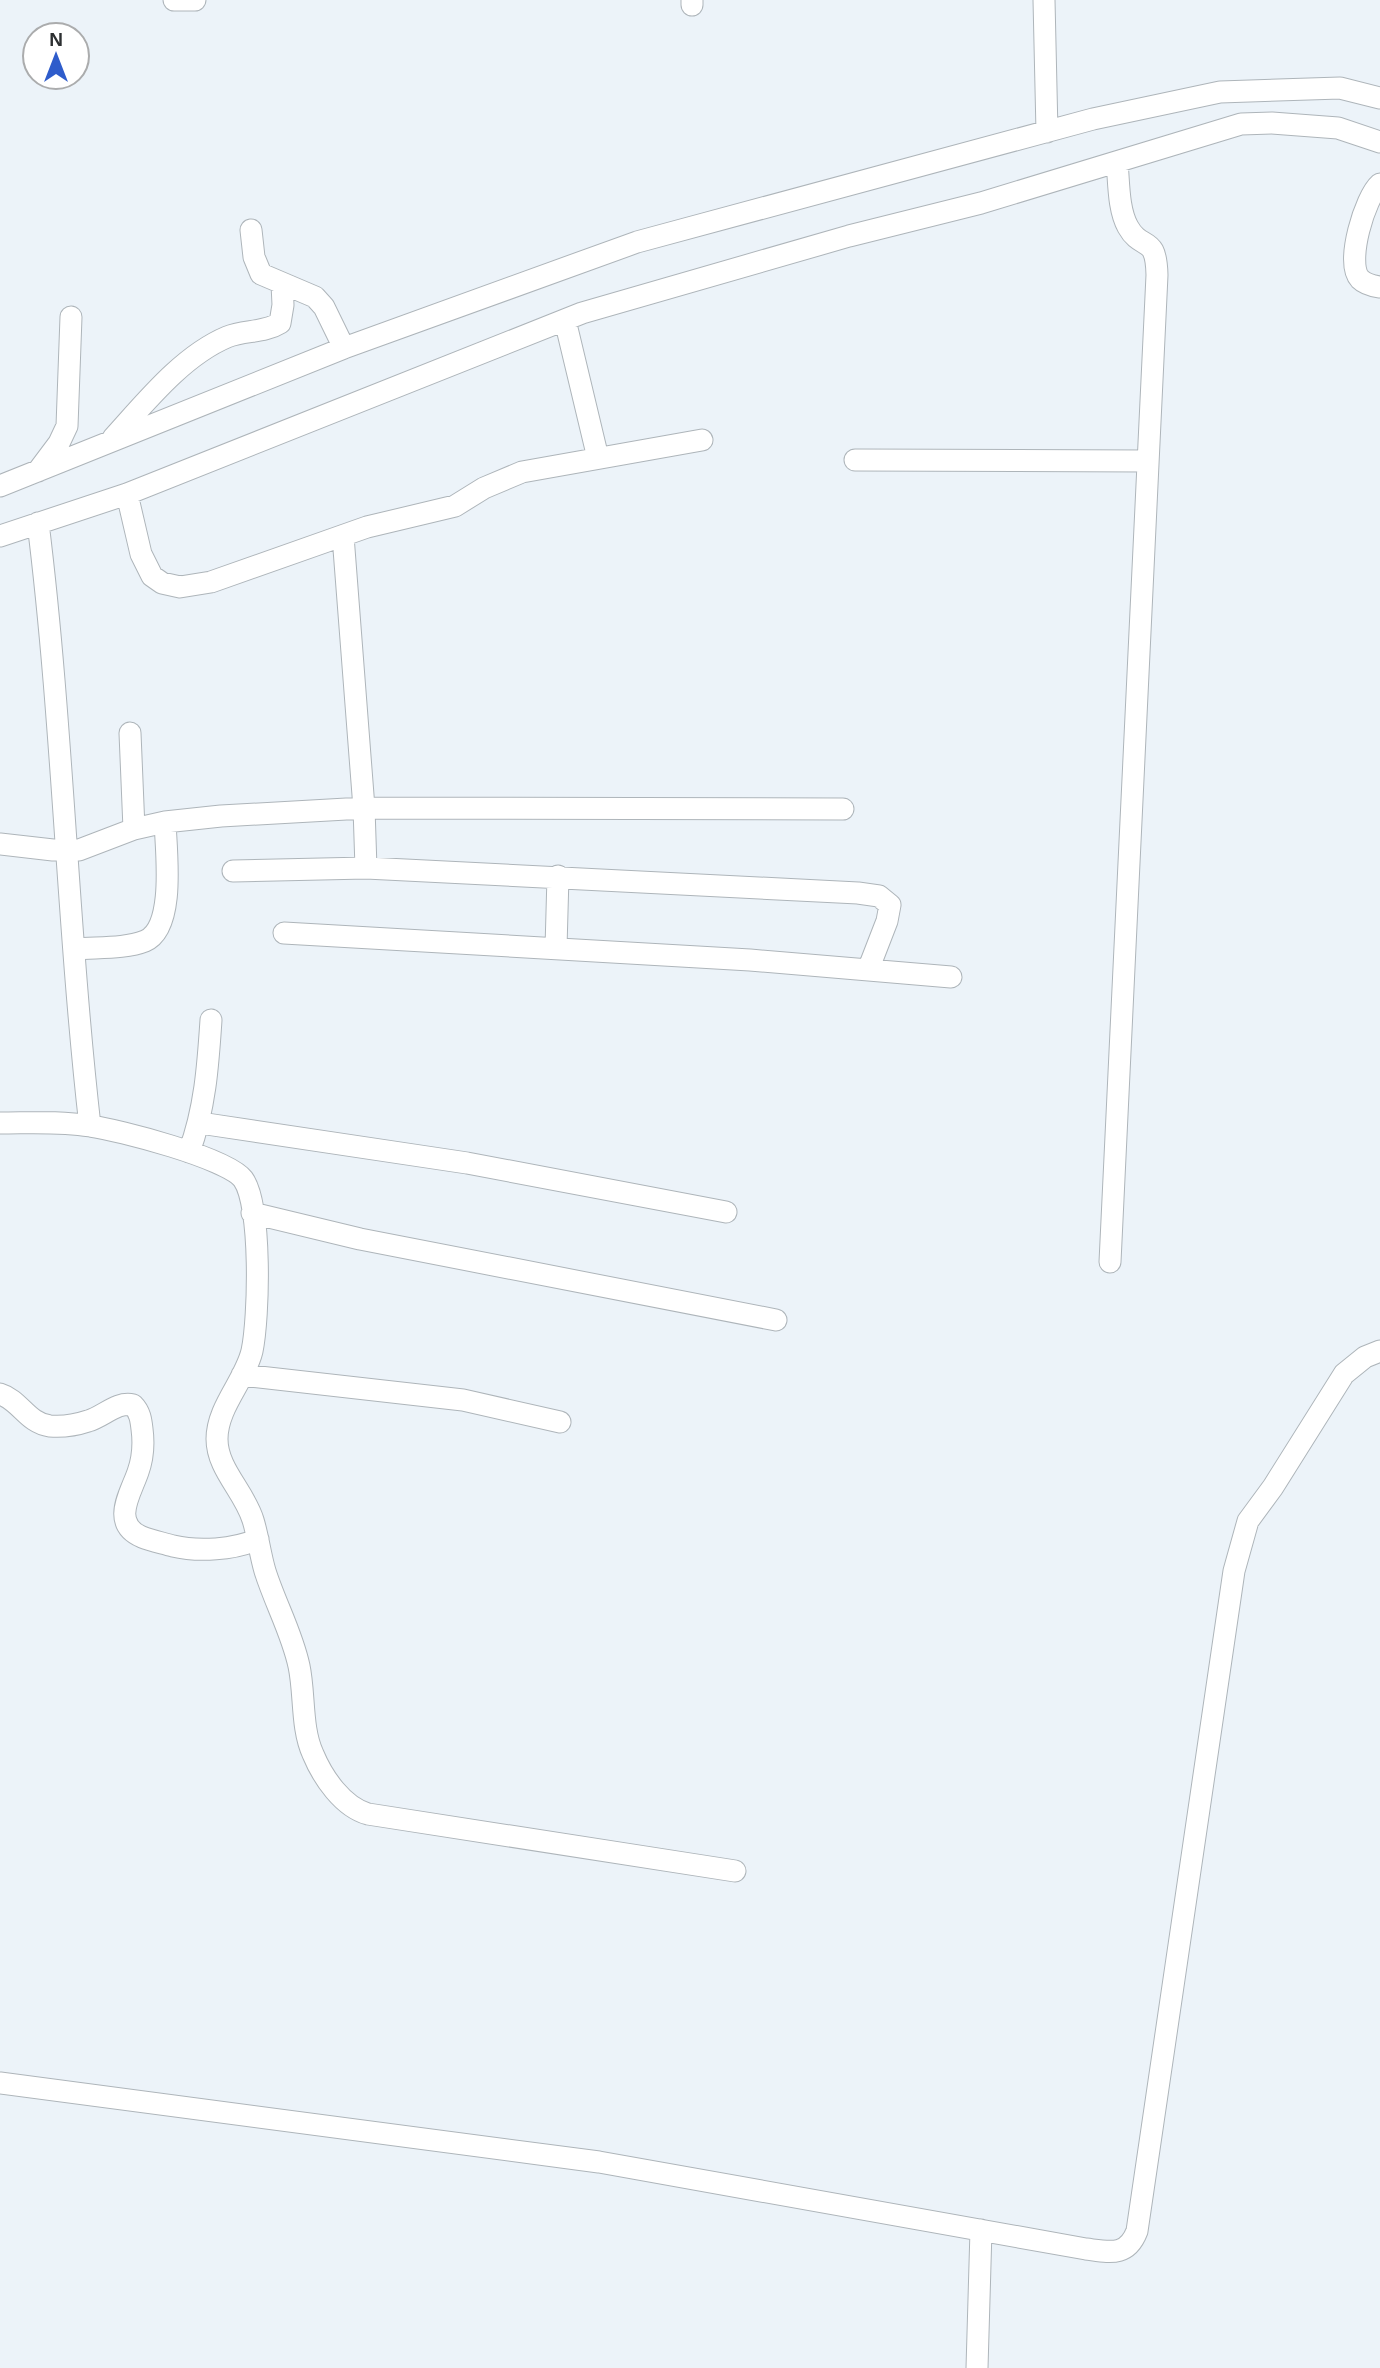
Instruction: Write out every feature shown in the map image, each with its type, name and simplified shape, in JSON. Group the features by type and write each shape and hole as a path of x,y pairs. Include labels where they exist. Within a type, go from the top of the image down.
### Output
{"street":[{"path":"174,0 194,0"},
{"path":"1044,0 1047,132"},
{"path":"0,486 344,348 637,242 1047,132 1220,92 1340,88 1380,98"},
{"path":"0,536 127,494 565,320 849,236 981,202 1241,124 1272,123 1338,128 1380,142"},
{"path":"1110,1262 1157,260 1154,250 1134,235 1125,220 1117,162"},
{"path":"1380,184 1370,195 1362,218 1355,258 1356,273 1360,280 1380,288"},
{"path":"251,230 258,271 265,277 315,297 324,307 344,348"},
{"path":"109,442 160,386 189,361 228,337 267,329 280,323 282,284"},
{"path":"37,471 59,443 67,426 71,317"},
{"path":"565,320 598,458"},
{"path":"127,494 141,554 152,576 162,583 180,587 211,582 367,527 455,506 484,488 522,471 702,440"},
{"path":"855,460 1148,461"},
{"path":"38,523 68,850 81,1051 90,1126"},
{"path":"342,536 364,808 366,868"},
{"path":"130,733 134,829"},
{"path":"0,844 68,850 90,846 134,829 165,822 364,808 844,809"},
{"path":"75,950 144,942 160,928 166,901 165,822"},
{"path":"233,871 366,868 858,892 880,896 890,905 890,912 868,970"},
{"path":"556,948 558,876"},
{"path":"284,933 556,948 951,977"},
{"path":"189,1152 200,1123 211,1020"},
{"path":"0,1123 90,1126 189,1152 237,1172 245,1181 251,1196 257,1248 256,1323 251,1354 220,1421 218,1450 253,1518 265,1571 295,1648 312,1752 324,1774 356,1811 735,1871"},
{"path":"200,1123 467,1163 726,1212"},
{"path":"252,1213 360,1239 776,1320"},
{"path":"0,2083 600,2162 1108,2252 1132,2245 1137,2231 1234,1571 1241,1539 1248,1521 1273,1487 1344,1374 1365,1357 1380,1351"},
{"path":"242,1375 463,1400 561,1422"},
{"path":"0,1394 16,1403 35,1422 47,1426 65,1426 89,1421 119,1406 133,1405 140,1416 144,1444 138,1473 126,1502 126,1519 130,1528 140,1536 181,1548 236,1546 258,1539"},
{"path":"977,2368 981,2230"}]}
